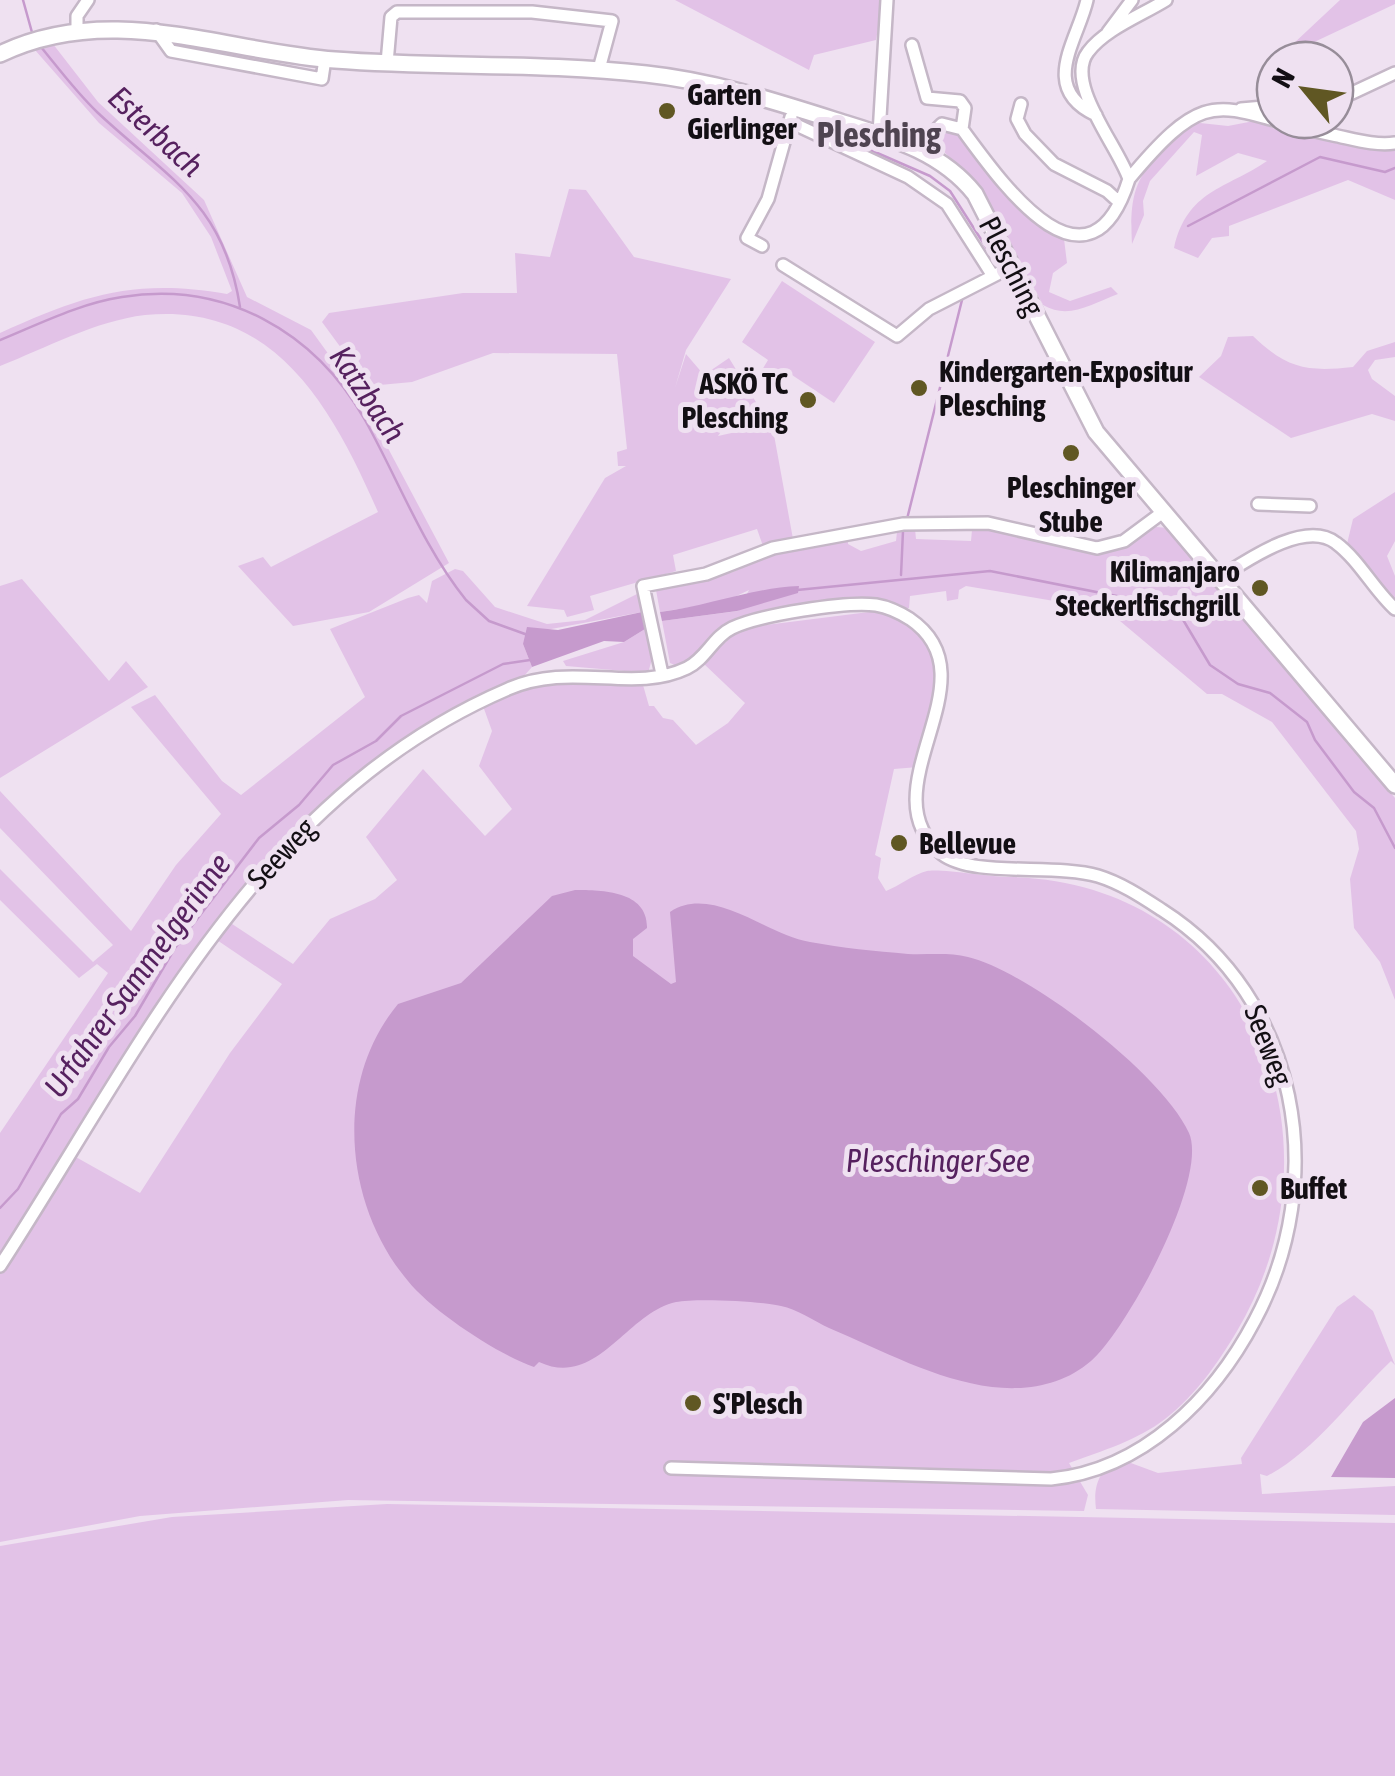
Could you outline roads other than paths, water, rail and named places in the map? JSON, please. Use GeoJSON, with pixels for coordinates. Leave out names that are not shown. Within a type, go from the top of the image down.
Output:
{"type":"FeatureCollection","features":[{"type":"Feature","properties":{"kind":"main road","name":"Plesching"},"geometry":{"type":"LineString","coordinates":[[0,54],[26,42],[77,30],[156,30],[325,59],[599,70],[690,80],[792,114],[878,134],[918,148],[949,167],[975,194],[1088,420],[1395,785]]}},
{"type":"Feature","properties":{"kind":"street"},"geometry":{"type":"LineString","coordinates":[[77,30],[77,16],[88,0]]}},
{"type":"Feature","properties":{"kind":"street"},"geometry":{"type":"LineString","coordinates":[[878,134],[887,0]]}},
{"type":"Feature","properties":{"kind":"street"},"geometry":{"type":"LineString","coordinates":[[1087,0],[1064,58],[1065,76],[1081,108],[1096,115]]}},
{"type":"Feature","properties":{"kind":"street"},"geometry":{"type":"LineString","coordinates":[[1103,39],[1132,0]]}},
{"type":"Feature","properties":{"kind":"street"},"geometry":{"type":"LineString","coordinates":[[1129,178],[1121,155],[1096,115],[1081,72],[1088,51],[1166,0]]}},
{"type":"Feature","properties":{"kind":"street"},"geometry":{"type":"LineString","coordinates":[[386,63],[391,17],[397,12],[532,12],[612,20],[599,70]]}},
{"type":"Feature","properties":{"kind":"street"},"geometry":{"type":"LineString","coordinates":[[912,45],[914,64],[927,98],[935,102],[960,100],[965,108],[962,129]]}},
{"type":"Feature","properties":{"kind":"street"},"geometry":{"type":"LineString","coordinates":[[1355,92],[1395,73]]}},
{"type":"Feature","properties":{"kind":"street"},"geometry":{"type":"LineString","coordinates":[[1020,104],[1017,119],[1041,153],[1118,202]]}},
{"type":"Feature","properties":{"kind":"street"},"geometry":{"type":"LineString","coordinates":[[918,148],[942,124],[962,129],[1007,190],[1050,228],[1072,234],[1094,228],[1118,202],[1129,178],[1186,118],[1200,111],[1255,108]]}},
{"type":"Feature","properties":{"kind":"street"},"geometry":{"type":"LineString","coordinates":[[1241,109],[1259,120],[1372,143],[1395,143]]}},
{"type":"Feature","properties":{"kind":"street"},"geometry":{"type":"LineString","coordinates":[[762,246],[747,238],[768,198],[792,114],[908,176],[938,197],[964,224],[993,276]]}},
{"type":"Feature","properties":{"kind":"street"},"geometry":{"type":"LineString","coordinates":[[783,265],[897,336],[929,309],[1013,266]]}},
{"type":"Feature","properties":{"kind":"street"},"geometry":{"type":"LineString","coordinates":[[1258,504],[1310,506]]}},
{"type":"Feature","properties":{"kind":"street"},"geometry":{"type":"LineString","coordinates":[[662,674],[643,586],[706,574],[773,548],[902,524],[988,523],[1098,548],[1124,541],[1163,512]]}},
{"type":"Feature","properties":{"kind":"street"},"geometry":{"type":"LineString","coordinates":[[1219,578],[1273,548],[1319,536],[1336,543],[1395,609]]}},
{"type":"Feature","properties":{"kind":"street","name":"Seeweg"},"geometry":{"type":"LineString","coordinates":[[0,1266],[206,943],[252,880],[324,807],[406,744],[507,689],[555,675],[647,679],[692,666],[720,634],[749,621],[862,604],[886,607],[908,618],[932,642],[941,670],[940,696],[916,789],[917,812],[930,839],[946,856],[966,864],[1048,867],[1098,876],[1148,901],[1205,940],[1243,984],[1268,1028],[1292,1106],[1297,1150],[1287,1240],[1258,1316],[1204,1396],[1176,1424],[1137,1448],[1070,1476],[1051,1479],[671,1468]]}},
{"type":"Feature","properties":{"kind":"water"},"geometry":{"type":"Polygon","coordinates":[[[799,586],[798,593],[737,611],[662,621],[660,612],[764,590],[799,586]]]}},
{"type":"Feature","properties":{"kind":"water"},"geometry":{"type":"Polygon","coordinates":[[[642,612],[645,629],[624,642],[604,641],[532,667],[523,644],[527,627],[558,630],[642,612]]]}},
{"type":"Feature","properties":{"kind":"water","name":"Pleschinger See"},"geometry":{"type":"Polygon","coordinates":[[[575,890],[622,895],[640,906],[647,928],[633,939],[633,956],[671,984],[676,982],[670,912],[686,905],[703,904],[721,907],[810,942],[883,952],[953,955],[994,966],[1058,1004],[1124,1056],[1175,1109],[1189,1133],[1192,1155],[1187,1184],[1161,1253],[1124,1319],[1091,1361],[1057,1381],[1032,1387],[992,1387],[950,1378],[909,1363],[787,1308],[744,1301],[698,1300],[658,1309],[595,1358],[578,1366],[559,1368],[539,1362],[534,1367],[484,1342],[419,1293],[387,1250],[370,1217],[360,1181],[356,1106],[363,1070],[377,1035],[398,1004],[461,983],[552,896],[575,890]]]}},
{"type":"Feature","properties":{"kind":"water"},"geometry":{"type":"Polygon","coordinates":[[[1395,1398],[1395,1478],[1331,1477],[1363,1422],[1395,1398]]]}},
{"type":"Feature","properties":{"kind":"waterway","name":"Esterbach"},"geometry":{"type":"LineString","coordinates":[[23,0],[33,36]]}},
{"type":"Feature","properties":{"kind":"waterway","name":"Esterbach"},"geometry":{"type":"LineString","coordinates":[[41,47],[89,104],[188,194],[206,216],[221,241],[240,307]]}},
{"type":"Feature","properties":{"kind":"waterway"},"geometry":{"type":"LineString","coordinates":[[836,135],[930,176],[950,191],[991,255]]}},
{"type":"Feature","properties":{"kind":"waterway"},"geometry":{"type":"LineString","coordinates":[[1188,226],[1320,157],[1385,172],[1395,168]]}},
{"type":"Feature","properties":{"kind":"waterway","name":"Katzbach"},"geometry":{"type":"LineString","coordinates":[[0,340],[91,304],[122,297],[196,297],[231,305],[263,319],[320,361],[344,389],[365,420],[437,558],[466,600],[489,621],[525,634]]}},
{"type":"Feature","properties":{"kind":"waterway"},"geometry":{"type":"LineString","coordinates":[[907,519],[962,300]]}},
{"type":"Feature","properties":{"kind":"waterway"},"geometry":{"type":"LineString","coordinates":[[901,575],[903,531]]}},
{"type":"Feature","properties":{"kind":"waterway","name":"Urfahrer Sammelgerinne"},"geometry":{"type":"LineString","coordinates":[[797,590],[990,571],[1162,605],[1179,613],[1210,665],[1238,684],[1270,693],[1307,722],[1315,740],[1354,792],[1374,808],[1395,848]]}},
{"type":"Feature","properties":{"kind":"waterway","name":"Urfahrer Sammelgerinne"},"geometry":{"type":"LineString","coordinates":[[0,1208],[18,1189],[61,1114],[78,1099],[109,1047],[135,1016],[175,948],[259,838],[299,805],[333,765],[376,741],[401,716],[503,664],[530,660]]}},
{"type":"Feature","properties":{"kind":"place","name":"Garten Gierlinger"},"geometry":{"type":"Point","coordinates":[667,111]}},
{"type":"Feature","properties":{"kind":"place","name":"Kindergarten-Expositur Plesching"},"geometry":{"type":"Point","coordinates":[919,388]}},
{"type":"Feature","properties":{"kind":"place","name":"ASKÖ TC Plesching"},"geometry":{"type":"Point","coordinates":[808,400]}},
{"type":"Feature","properties":{"kind":"place","name":"Pleschinger Stube"},"geometry":{"type":"Point","coordinates":[1071,453]}},
{"type":"Feature","properties":{"kind":"place","name":"Kilimanjaro Steckerlfischgrill"},"geometry":{"type":"Point","coordinates":[1260,588]}},
{"type":"Feature","properties":{"kind":"place","name":"Bellevue"},"geometry":{"type":"Point","coordinates":[899,843]}},
{"type":"Feature","properties":{"kind":"place","name":"Buffet"},"geometry":{"type":"Point","coordinates":[1260,1188]}},
{"type":"Feature","properties":{"kind":"place","name":"S'Plesch"},"geometry":{"type":"Point","coordinates":[693,1403]}},
{"type":"Feature","properties":{"kind":"district","name":"Plesching"},"geometry":{"type":"Point","coordinates":[879,134]}}]}
